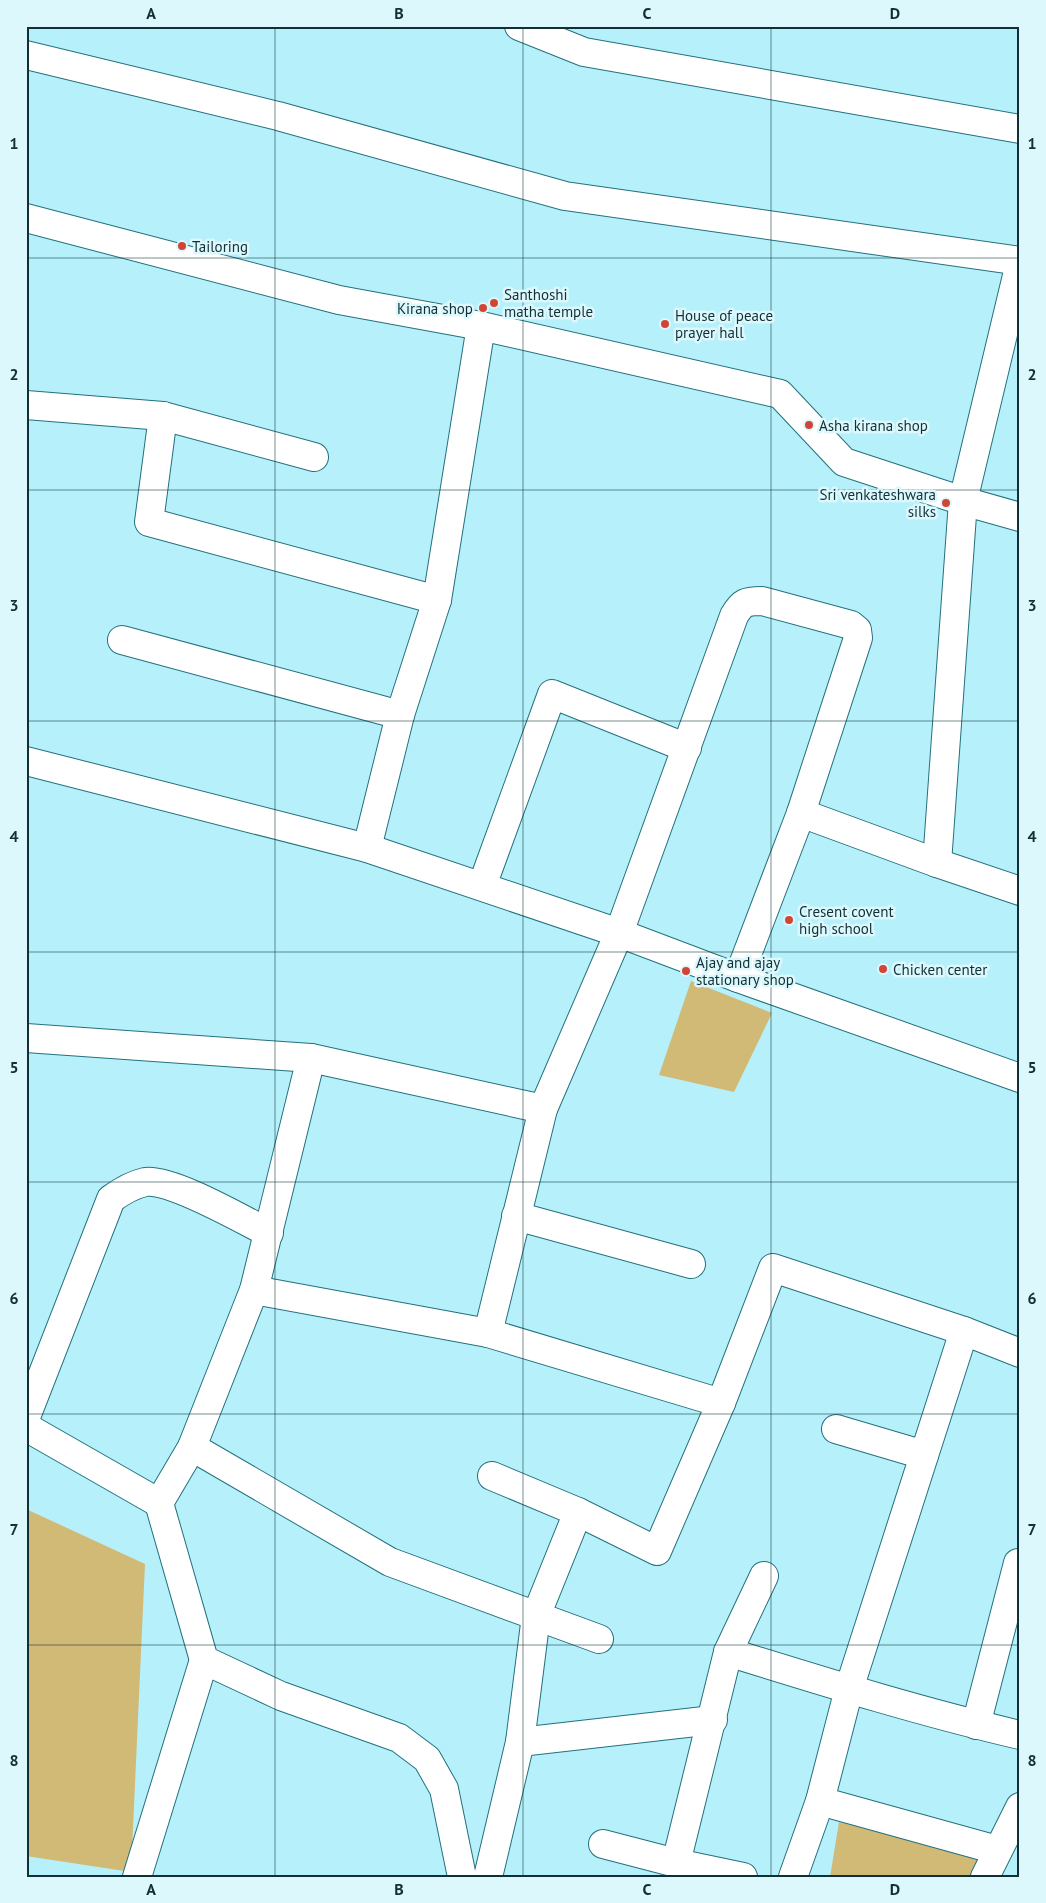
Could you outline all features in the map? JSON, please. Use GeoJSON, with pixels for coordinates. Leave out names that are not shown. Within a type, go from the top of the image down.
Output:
{"type":"FeatureCollection","features":[{"type":"Feature","properties":{"kind":"street"},"geometry":{"type":"LineString","coordinates":[[519,26],[584,52],[1020,129]]}},
{"type":"Feature","properties":{"kind":"street"},"geometry":{"type":"LineString","coordinates":[[26,55],[278,116],[565,196],[1020,262],[963,501],[937,863]]}},
{"type":"Feature","properties":{"kind":"street"},"geometry":{"type":"LineString","coordinates":[[26,218],[339,300],[481,326],[780,394],[844,462],[1020,518]]}},
{"type":"Feature","properties":{"kind":"street"},"geometry":{"type":"LineString","coordinates":[[367,848],[400,715],[436,600],[481,326]]}},
{"type":"Feature","properties":{"kind":"street"},"geometry":{"type":"LineString","coordinates":[[26,405],[163,416],[314,457]]}},
{"type":"Feature","properties":{"kind":"street"},"geometry":{"type":"LineString","coordinates":[[163,416],[149,522],[436,600]]}},
{"type":"Feature","properties":{"kind":"street"},"geometry":{"type":"LineString","coordinates":[[488,1333],[543,1110],[619,933],[734,616],[740,606],[748,600],[762,600],[850,624],[857,630],[858,638],[802,813],[738,978]]}},
{"type":"Feature","properties":{"kind":"street"},"geometry":{"type":"LineString","coordinates":[[122,640],[400,715]]}},
{"type":"Feature","properties":{"kind":"street"},"geometry":{"type":"LineString","coordinates":[[482,886],[552,694],[687,748]]}},
{"type":"Feature","properties":{"kind":"street"},"geometry":{"type":"LineString","coordinates":[[26,761],[367,848],[619,933],[738,978],[1020,1078]]}},
{"type":"Feature","properties":{"kind":"street"},"geometry":{"type":"LineString","coordinates":[[802,813],[937,863],[1020,891]]}},
{"type":"Feature","properties":{"kind":"street"},"geometry":{"type":"LineString","coordinates":[[26,1038],[311,1058],[543,1110]]}},
{"type":"Feature","properties":{"kind":"street"},"geometry":{"type":"LineString","coordinates":[[159,1503],[192,1447],[254,1290],[311,1058]]}},
{"type":"Feature","properties":{"kind":"street"},"geometry":{"type":"LineString","coordinates":[[26,1417],[111,1199],[126,1188],[147,1182],[174,1186],[269,1233]]}},
{"type":"Feature","properties":{"kind":"street"},"geometry":{"type":"LineString","coordinates":[[516,1216],[691,1264]]}},
{"type":"Feature","properties":{"kind":"street"},"geometry":{"type":"LineString","coordinates":[[492,1476],[578,1512],[657,1551],[720,1403],[773,1268],[964,1331],[1020,1353]]}},
{"type":"Feature","properties":{"kind":"street"},"geometry":{"type":"LineString","coordinates":[[254,1290],[488,1333],[720,1403]]}},
{"type":"Feature","properties":{"kind":"street"},"geometry":{"type":"LineString","coordinates":[[793,1877],[820,1801],[849,1689],[964,1331]]}},
{"type":"Feature","properties":{"kind":"street"},"geometry":{"type":"LineString","coordinates":[[26,1426],[159,1503],[204,1660],[137,1877]]}},
{"type":"Feature","properties":{"kind":"street"},"geometry":{"type":"LineString","coordinates":[[836,1429],[924,1455]]}},
{"type":"Feature","properties":{"kind":"street"},"geometry":{"type":"LineString","coordinates":[[192,1447],[390,1562],[599,1639]]}},
{"type":"Feature","properties":{"kind":"street"},"geometry":{"type":"LineString","coordinates":[[488,1877],[520,1742],[536,1616],[578,1512]]}},
{"type":"Feature","properties":{"kind":"street"},"geometry":{"type":"LineString","coordinates":[[976,1725],[1018,1563],[1020,1564]]}},
{"type":"Feature","properties":{"kind":"street"},"geometry":{"type":"LineString","coordinates":[[676,1863],[713,1720],[728,1652],[764,1576]]}},
{"type":"Feature","properties":{"kind":"street"},"geometry":{"type":"LineString","coordinates":[[728,1652],[849,1689],[976,1725],[1020,1735]]}},
{"type":"Feature","properties":{"kind":"street"},"geometry":{"type":"LineString","coordinates":[[204,1660],[281,1696],[399,1738],[427,1759],[444,1789],[462,1877]]}},
{"type":"Feature","properties":{"kind":"street"},"geometry":{"type":"LineString","coordinates":[[520,1742],[713,1720]]}},
{"type":"Feature","properties":{"kind":"street"},"geometry":{"type":"LineString","coordinates":[[820,1801],[997,1850]]}},
{"type":"Feature","properties":{"kind":"street"},"geometry":{"type":"LineString","coordinates":[[985,1877],[1020,1807]]}},
{"type":"Feature","properties":{"kind":"street"},"geometry":{"type":"LineString","coordinates":[[603,1844],[676,1863],[744,1877]]}},
{"type":"Feature","properties":{"kind":"shaded area"},"geometry":{"type":"Polygon","coordinates":[[[691,981],[772,1013],[734,1092],[659,1075],[691,981]]]}},
{"type":"Feature","properties":{"kind":"shaded area"},"geometry":{"type":"Polygon","coordinates":[[[26,1509],[145,1564],[131,1872],[26,1856],[26,1509]]]}},
{"type":"Feature","properties":{"kind":"shaded area"},"geometry":{"type":"Polygon","coordinates":[[[839,1822],[983,1854],[972,1877],[830,1877],[839,1822]]]}},
{"type":"Feature","properties":{"kind":"place","name":"Tailoring"},"geometry":{"type":"Point","coordinates":[182,246]}},
{"type":"Feature","properties":{"kind":"place","name":"Santhoshi matha temple"},"geometry":{"type":"Point","coordinates":[494,303]}},
{"type":"Feature","properties":{"kind":"place","name":"Kirana shop"},"geometry":{"type":"Point","coordinates":[483,308]}},
{"type":"Feature","properties":{"kind":"place","name":"House of peace prayer hall"},"geometry":{"type":"Point","coordinates":[665,324]}},
{"type":"Feature","properties":{"kind":"place","name":"Asha kirana shop"},"geometry":{"type":"Point","coordinates":[809,425]}},
{"type":"Feature","properties":{"kind":"place","name":"Sri venkateshwara silks"},"geometry":{"type":"Point","coordinates":[946,503]}},
{"type":"Feature","properties":{"kind":"place","name":"Cresent covent high school"},"geometry":{"type":"Point","coordinates":[789,920]}},
{"type":"Feature","properties":{"kind":"place","name":"Chicken center"},"geometry":{"type":"Point","coordinates":[883,969]}},
{"type":"Feature","properties":{"kind":"place","name":"Ajay and ajay stationary shop"},"geometry":{"type":"Point","coordinates":[686,971]}}]}
